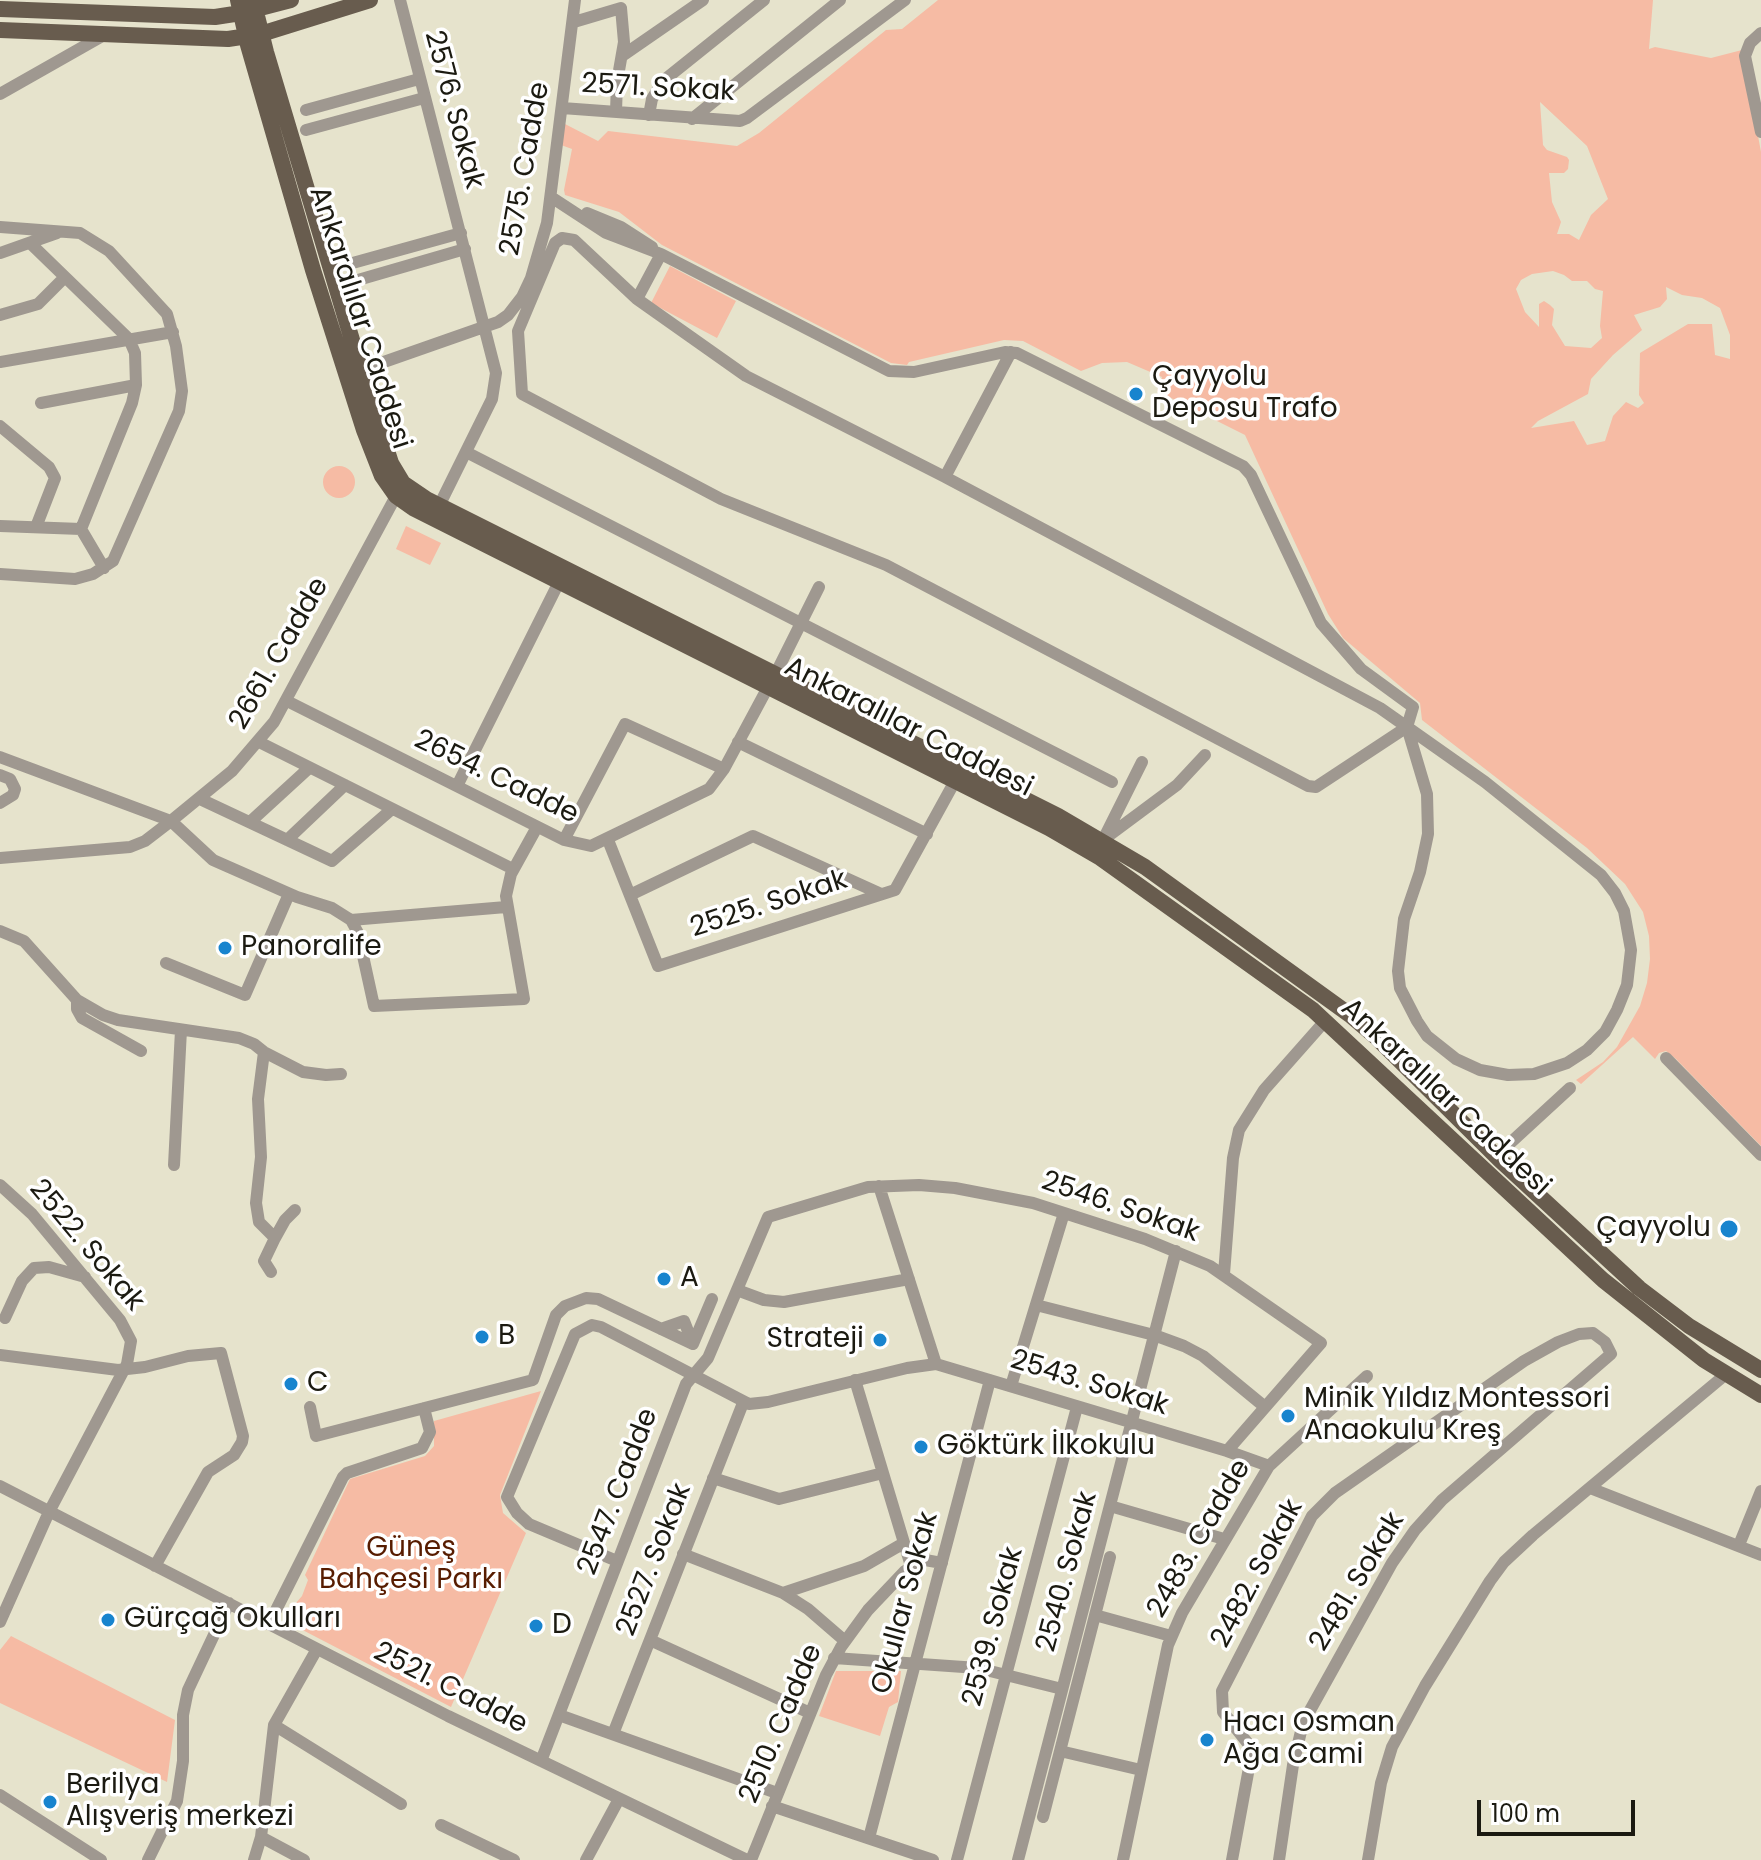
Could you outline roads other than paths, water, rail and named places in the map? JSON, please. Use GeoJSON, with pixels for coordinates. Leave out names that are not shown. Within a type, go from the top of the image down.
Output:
{"type":"FeatureCollection","features":[{"type":"Feature","properties":{"kind":"main road"},"geometry":{"type":"LineString","coordinates":[[0,9],[210,17],[247,6],[291,0]]}},
{"type":"Feature","properties":{"kind":"main road"},"geometry":{"type":"LineString","coordinates":[[0,30],[228,39],[254,36],[370,0]]}},
{"type":"Feature","properties":{"kind":"main road","name":"Ankaralılar Caddesi"},"geometry":{"type":"LineString","coordinates":[[247,6],[313,270],[364,430],[382,476],[400,490],[439,506],[1099,857],[1325,1021],[1589,1267],[1638,1309],[1725,1375],[1761,1395]]}},
{"type":"Feature","properties":{"kind":"main road","name":"Ankaralılar Caddesi"},"geometry":{"type":"LineString","coordinates":[[254,36],[400,490],[413,508],[559,582],[1103,840],[1340,1007],[1377,1038],[1600,1253],[1664,1307],[1761,1370]]}},
{"type":"Feature","properties":{"kind":"main road"},"geometry":{"type":"LineString","coordinates":[[1325,1021],[1340,1007]]}},
{"type":"Feature","properties":{"kind":"main road"},"geometry":{"type":"LineString","coordinates":[[1589,1267],[1600,1253]]}},
{"type":"Feature","properties":{"kind":"main road"},"geometry":{"type":"LineString","coordinates":[[1725,1375],[1741,1359]]}},
{"type":"Feature","properties":{"kind":"street","name":"2576. Sokak"},"geometry":{"type":"LineString","coordinates":[[400,0],[496,370],[496,384],[439,506]]}},
{"type":"Feature","properties":{"kind":"street","name":"2575. Cadde"},"geometry":{"type":"LineString","coordinates":[[361,370],[486,326],[508,315],[528,286],[545,234],[575,0]]}},
{"type":"Feature","properties":{"kind":"street"},"geometry":{"type":"LineString","coordinates":[[622,56],[703,0]]}},
{"type":"Feature","properties":{"kind":"street"},"geometry":{"type":"LineString","coordinates":[[649,115],[652,99],[663,81],[764,0]]}},
{"type":"Feature","properties":{"kind":"street"},"geometry":{"type":"LineString","coordinates":[[692,119],[840,0]]}},
{"type":"Feature","properties":{"kind":"street","name":"2571. Sokak"},"geometry":{"type":"LineString","coordinates":[[562,108],[732,122],[747,118],[905,0]]}},
{"type":"Feature","properties":{"kind":"street"},"geometry":{"type":"LineString","coordinates":[[574,22],[626,4],[616,112]]}},
{"type":"Feature","properties":{"kind":"street"},"geometry":{"type":"LineString","coordinates":[[1761,33],[1747,47],[1745,56],[1761,132]]}},
{"type":"Feature","properties":{"kind":"street"},"geometry":{"type":"LineString","coordinates":[[0,94],[104,35]]}},
{"type":"Feature","properties":{"kind":"street"},"geometry":{"type":"LineString","coordinates":[[306,110],[419,79]]}},
{"type":"Feature","properties":{"kind":"street"},"geometry":{"type":"LineString","coordinates":[[306,130],[424,98]]}},
{"type":"Feature","properties":{"kind":"street"},"geometry":{"type":"LineString","coordinates":[[551,197],[621,227],[661,254],[889,371],[914,372],[1011,352],[1023,355],[1243,466],[1251,475],[1321,623],[1361,669],[1413,707],[1407,727],[1423,775],[1428,810],[1427,843],[1399,945],[1400,988],[1408,1005],[1434,1042],[1456,1059],[1480,1070],[1521,1076],[1567,1063],[1587,1050],[1605,1032],[1627,985],[1630,941],[1620,902],[1601,875],[1485,782],[1407,727],[1380,708],[945,477],[746,376],[637,299],[574,240],[558,240],[518,331],[522,394],[721,499],[886,565],[1308,786],[1316,787],[1407,727]]}},
{"type":"Feature","properties":{"kind":"street"},"geometry":{"type":"LineString","coordinates":[[0,227],[87,235],[109,251],[164,310],[173,332],[182,383],[179,411],[113,561],[104,568],[75,579],[0,574]]}},
{"type":"Feature","properties":{"kind":"street"},"geometry":{"type":"LineString","coordinates":[[0,253],[63,231]]}},
{"type":"Feature","properties":{"kind":"street"},"geometry":{"type":"LineString","coordinates":[[349,264],[461,233]]}},
{"type":"Feature","properties":{"kind":"street"},"geometry":{"type":"LineString","coordinates":[[30,243],[129,339],[136,361],[136,385],[129,412],[81,529]]}},
{"type":"Feature","properties":{"kind":"street"},"geometry":{"type":"LineString","coordinates":[[351,282],[465,249]]}},
{"type":"Feature","properties":{"kind":"street"},"geometry":{"type":"LineString","coordinates":[[637,299],[661,254]]}},
{"type":"Feature","properties":{"kind":"street"},"geometry":{"type":"LineString","coordinates":[[0,315],[38,304],[65,277]]}},
{"type":"Feature","properties":{"kind":"street"},"geometry":{"type":"LineString","coordinates":[[0,362],[173,332]]}},
{"type":"Feature","properties":{"kind":"street"},"geometry":{"type":"LineString","coordinates":[[945,477],[1011,352]]}},
{"type":"Feature","properties":{"kind":"street"},"geometry":{"type":"LineString","coordinates":[[41,403],[136,385]]}},
{"type":"Feature","properties":{"kind":"street"},"geometry":{"type":"LineString","coordinates":[[0,426],[49,467],[55,478],[36,527]]}},
{"type":"Feature","properties":{"kind":"street"},"geometry":{"type":"LineString","coordinates":[[466,452],[1112,782]]}},
{"type":"Feature","properties":{"kind":"street","name":"2661. Cadde"},"geometry":{"type":"LineString","coordinates":[[0,858],[130,847],[145,841],[232,771],[259,742],[287,701],[400,490]]}},
{"type":"Feature","properties":{"kind":"street"},"geometry":{"type":"LineString","coordinates":[[0,526],[81,529]]}},
{"type":"Feature","properties":{"kind":"street"},"geometry":{"type":"LineString","coordinates":[[81,529],[104,568]]}},
{"type":"Feature","properties":{"kind":"street"},"geometry":{"type":"LineString","coordinates":[[457,786],[559,582]]}},
{"type":"Feature","properties":{"kind":"street","name":"2654. Cadde"},"geometry":{"type":"LineString","coordinates":[[287,701],[564,840],[591,846],[704,792],[714,784],[819,587]]}},
{"type":"Feature","properties":{"kind":"street"},"geometry":{"type":"LineString","coordinates":[[564,840],[625,724],[724,769]]}},
{"type":"Feature","properties":{"kind":"street"},"geometry":{"type":"LineString","coordinates":[[259,742],[513,869]]}},
{"type":"Feature","properties":{"kind":"street"},"geometry":{"type":"LineString","coordinates":[[738,742],[927,834],[955,781]]}},
{"type":"Feature","properties":{"kind":"street"},"geometry":{"type":"LineString","coordinates":[[1103,840],[1177,785],[1205,755]]}},
{"type":"Feature","properties":{"kind":"street"},"geometry":{"type":"LineString","coordinates":[[0,757],[171,821],[213,860],[289,894],[332,908],[351,920],[358,933],[374,1006],[524,999],[506,907],[507,890],[513,869],[537,827]]}},
{"type":"Feature","properties":{"kind":"street"},"geometry":{"type":"LineString","coordinates":[[1103,840],[1142,762]]}},
{"type":"Feature","properties":{"kind":"street"},"geometry":{"type":"LineString","coordinates":[[250,822],[309,768]]}},
{"type":"Feature","properties":{"kind":"street"},"geometry":{"type":"LineString","coordinates":[[0,775],[10,779],[15,789],[13,795],[0,803]]}},
{"type":"Feature","properties":{"kind":"street"},"geometry":{"type":"LineString","coordinates":[[287,840],[345,785]]}},
{"type":"Feature","properties":{"kind":"street"},"geometry":{"type":"LineString","coordinates":[[200,799],[332,861],[392,809]]}},
{"type":"Feature","properties":{"kind":"street","name":"2525. Sokak"},"geometry":{"type":"LineString","coordinates":[[630,895],[658,966],[895,890],[927,834]]}},
{"type":"Feature","properties":{"kind":"street"},"geometry":{"type":"LineString","coordinates":[[608,840],[630,895],[753,836],[881,894]]}},
{"type":"Feature","properties":{"kind":"street"},"geometry":{"type":"LineString","coordinates":[[166,963],[245,995],[289,894]]}},
{"type":"Feature","properties":{"kind":"street"},"geometry":{"type":"LineString","coordinates":[[351,920],[506,907]]}},
{"type":"Feature","properties":{"kind":"street"},"geometry":{"type":"LineString","coordinates":[[0,931],[30,946],[77,1000],[113,1018],[239,1038],[303,1072],[341,1074]]}},
{"type":"Feature","properties":{"kind":"street"},"geometry":{"type":"LineString","coordinates":[[77,1000],[78,1013],[82,1018],[141,1051]]}},
{"type":"Feature","properties":{"kind":"street"},"geometry":{"type":"LineString","coordinates":[[1224,1274],[1233,1158],[1239,1130],[1273,1077],[1325,1021]]}},
{"type":"Feature","properties":{"kind":"street"},"geometry":{"type":"LineString","coordinates":[[174,1165],[181,1030]]}},
{"type":"Feature","properties":{"kind":"street"},"geometry":{"type":"LineString","coordinates":[[264,1052],[258,1099],[261,1157],[257,1213],[262,1227],[275,1238]]}},
{"type":"Feature","properties":{"kind":"street"},"geometry":{"type":"LineString","coordinates":[[1666,1058],[1761,1155]]}},
{"type":"Feature","properties":{"kind":"street"},"geometry":{"type":"LineString","coordinates":[[1496,1156],[1570,1088]]}},
{"type":"Feature","properties":{"kind":"street","name":"2522. Sokak"},"geometry":{"type":"LineString","coordinates":[[0,1185],[32,1214],[85,1277],[129,1334],[131,1349],[124,1370],[49,1512],[0,1622]]}},
{"type":"Feature","properties":{"kind":"street","name":"2546. Sokak"},"geometry":{"type":"LineString","coordinates":[[737,1290],[768,1217],[855,1190],[879,1186],[919,1185],[976,1190],[1021,1199],[1176,1251],[1224,1274],[1321,1343],[1265,1407]]}},
{"type":"Feature","properties":{"kind":"street"},"geometry":{"type":"LineString","coordinates":[[617,1561],[529,1524],[507,1497],[575,1334],[587,1326],[601,1327],[743,1403],[760,1404],[907,1368],[936,1364],[879,1186]]}},
{"type":"Feature","properties":{"kind":"street"},"geometry":{"type":"LineString","coordinates":[[271,1272],[264,1261],[285,1220],[295,1210]]}},
{"type":"Feature","properties":{"kind":"street"},"geometry":{"type":"LineString","coordinates":[[1011,1386],[1064,1213]]}},
{"type":"Feature","properties":{"kind":"street","name":"2540. Sokak"},"geometry":{"type":"LineString","coordinates":[[1018,1860],[1062,1689],[1080,1648],[1110,1506],[1176,1251]]}},
{"type":"Feature","properties":{"kind":"street"},"geometry":{"type":"LineString","coordinates":[[5,1318],[22,1281],[34,1268],[49,1267],[85,1277]]}},
{"type":"Feature","properties":{"kind":"street"},"geometry":{"type":"LineString","coordinates":[[737,1290],[764,1300],[784,1302],[909,1279]]}},
{"type":"Feature","properties":{"kind":"street","name":"2547. Cadde"},"geometry":{"type":"LineString","coordinates":[[541,1761],[686,1384],[708,1358],[737,1290]]}},
{"type":"Feature","properties":{"kind":"street"},"geometry":{"type":"LineString","coordinates":[[310,1407],[316,1436],[533,1380],[556,1315],[579,1299],[598,1299],[693,1344],[712,1299]]}},
{"type":"Feature","properties":{"kind":"street"},"geometry":{"type":"LineString","coordinates":[[1036,1305],[1154,1335],[1203,1356],[1265,1407],[1227,1451]]}},
{"type":"Feature","properties":{"kind":"street","name":"2482. Sokak"},"geometry":{"type":"LineString","coordinates":[[1232,1860],[1251,1757],[1250,1746],[1223,1712],[1222,1691],[1312,1516],[1335,1493],[1547,1347],[1579,1334],[1593,1333],[1605,1342],[1611,1354]]}},
{"type":"Feature","properties":{"kind":"street"},"geometry":{"type":"LineString","coordinates":[[0,1355],[124,1370],[188,1356],[221,1353],[243,1436],[241,1446],[231,1457],[208,1472],[155,1566]]}},
{"type":"Feature","properties":{"kind":"street","name":"2481. Sokak"},"geometry":{"type":"LineString","coordinates":[[1279,1860],[1296,1749],[1303,1723],[1392,1563],[1415,1530],[1442,1500],[1611,1354]]}},
{"type":"Feature","properties":{"kind":"street","name":"2543. Sokak"},"geometry":{"type":"LineString","coordinates":[[936,1364],[1269,1466]]}},
{"type":"Feature","properties":{"kind":"street"},"geometry":{"type":"LineString","coordinates":[[1368,1860],[1385,1766],[1401,1728],[1476,1602],[1504,1562],[1725,1375]]}},
{"type":"Feature","properties":{"kind":"street","name":"2483. Cadde"},"geometry":{"type":"LineString","coordinates":[[1123,1860],[1171,1636],[1193,1591],[1269,1466],[1367,1376]]}},
{"type":"Feature","properties":{"kind":"street"},"geometry":{"type":"LineString","coordinates":[[855,1380],[911,1566],[925,1560],[942,1563]]}},
{"type":"Feature","properties":{"kind":"street","name":"Okullar Sokak"},"geometry":{"type":"LineString","coordinates":[[869,1838],[990,1380]]}},
{"type":"Feature","properties":{"kind":"street","name":"2527. Sokak"},"geometry":{"type":"LineString","coordinates":[[613,1734],[743,1403]]}},
{"type":"Feature","properties":{"kind":"street","name":"2539. Sokak"},"geometry":{"type":"LineString","coordinates":[[957,1860],[1077,1407]]}},
{"type":"Feature","properties":{"kind":"street"},"geometry":{"type":"LineString","coordinates":[[269,1624],[343,1477],[422,1448],[430,1432],[424,1408]]}},
{"type":"Feature","properties":{"kind":"street"},"geometry":{"type":"LineString","coordinates":[[713,1478],[779,1499],[883,1473]]}},
{"type":"Feature","properties":{"kind":"street","name":"2521. Cadde"},"geometry":{"type":"LineString","coordinates":[[0,1486],[541,1761],[749,1860]]}},
{"type":"Feature","properties":{"kind":"street"},"geometry":{"type":"LineString","coordinates":[[1590,1488],[1761,1555]]}},
{"type":"Feature","properties":{"kind":"street"},"geometry":{"type":"LineString","coordinates":[[1739,1545],[1761,1491]]}},
{"type":"Feature","properties":{"kind":"street"},"geometry":{"type":"LineString","coordinates":[[1110,1506],[1224,1539]]}},
{"type":"Feature","properties":{"kind":"street"},"geometry":{"type":"LineString","coordinates":[[783,1593],[864,1566],[904,1543]]}},
{"type":"Feature","properties":{"kind":"street"},"geometry":{"type":"LineString","coordinates":[[683,1554],[783,1593],[808,1609],[845,1641]]}},
{"type":"Feature","properties":{"kind":"street"},"geometry":{"type":"LineString","coordinates":[[1043,1817],[1060,1751],[1080,1648],[1095,1615],[1110,1557]]}},
{"type":"Feature","properties":{"kind":"street","name":"2510. Cadde"},"geometry":{"type":"LineString","coordinates":[[749,1860],[834,1658],[883,1593],[911,1566]]}},
{"type":"Feature","properties":{"kind":"street"},"geometry":{"type":"LineString","coordinates":[[148,1860],[177,1801],[182,1776],[183,1715],[188,1690],[229,1603]]}},
{"type":"Feature","properties":{"kind":"street"},"geometry":{"type":"LineString","coordinates":[[1095,1615],[1171,1636]]}},
{"type":"Feature","properties":{"kind":"street"},"geometry":{"type":"LineString","coordinates":[[650,1640],[810,1713]]}},
{"type":"Feature","properties":{"kind":"street"},"geometry":{"type":"LineString","coordinates":[[254,1860],[261,1837],[274,1725],[317,1649]]}},
{"type":"Feature","properties":{"kind":"street"},"geometry":{"type":"LineString","coordinates":[[834,1658],[965,1667],[1062,1689]]}},
{"type":"Feature","properties":{"kind":"street"},"geometry":{"type":"LineString","coordinates":[[559,1715],[869,1838],[933,1860]]}},
{"type":"Feature","properties":{"kind":"street"},"geometry":{"type":"LineString","coordinates":[[274,1725],[401,1804]]}},
{"type":"Feature","properties":{"kind":"street"},"geometry":{"type":"LineString","coordinates":[[1060,1751],[1141,1770]]}},
{"type":"Feature","properties":{"kind":"street"},"geometry":{"type":"LineString","coordinates":[[586,1860],[619,1799]]}},
{"type":"Feature","properties":{"kind":"street"},"geometry":{"type":"LineString","coordinates":[[2,1800],[101,1860]]}},
{"type":"Feature","properties":{"kind":"street"},"geometry":{"type":"LineString","coordinates":[[441,1825],[514,1860]]}},
{"type":"Feature","properties":{"kind":"street"},"geometry":{"type":"LineString","coordinates":[[261,1837],[304,1860]]}},
{"type":"Feature","properties":{"kind":"place","name":"Çayyolu Deposu Trafo"},"geometry":{"type":"Point","coordinates":[1136,394]}},
{"type":"Feature","properties":{"kind":"place","name":"Panoralife"},"geometry":{"type":"Point","coordinates":[225,948]}},
{"type":"Feature","properties":{"kind":"place","name":"Çayyolu"},"geometry":{"type":"Point","coordinates":[1729,1229]}},
{"type":"Feature","properties":{"kind":"place","name":"A"},"geometry":{"type":"Point","coordinates":[664,1279]}},
{"type":"Feature","properties":{"kind":"place","name":"B"},"geometry":{"type":"Point","coordinates":[482,1337]}},
{"type":"Feature","properties":{"kind":"place","name":"Strateji"},"geometry":{"type":"Point","coordinates":[880,1340]}},
{"type":"Feature","properties":{"kind":"place","name":"C"},"geometry":{"type":"Point","coordinates":[291,1384]}},
{"type":"Feature","properties":{"kind":"place","name":"Minik Yıldız Montessori Anaokulu Kreş"},"geometry":{"type":"Point","coordinates":[1288,1416]}},
{"type":"Feature","properties":{"kind":"place","name":"Göktürk İlkokulu"},"geometry":{"type":"Point","coordinates":[921,1447]}},
{"type":"Feature","properties":{"kind":"place","name":"Gürçağ Okulları"},"geometry":{"type":"Point","coordinates":[108,1620]}},
{"type":"Feature","properties":{"kind":"place","name":"D"},"geometry":{"type":"Point","coordinates":[536,1626]}},
{"type":"Feature","properties":{"kind":"place","name":"Hacı Osman Ağa Cami"},"geometry":{"type":"Point","coordinates":[1207,1740]}},
{"type":"Feature","properties":{"kind":"place","name":"Berilya Alışveriş merkezi"},"geometry":{"type":"Point","coordinates":[50,1802]}},
{"type":"Feature","properties":{"kind":"park label","name":"Güneş Bahçesi Parkı"},"geometry":{"type":"Point","coordinates":[411,1565]}}]}
